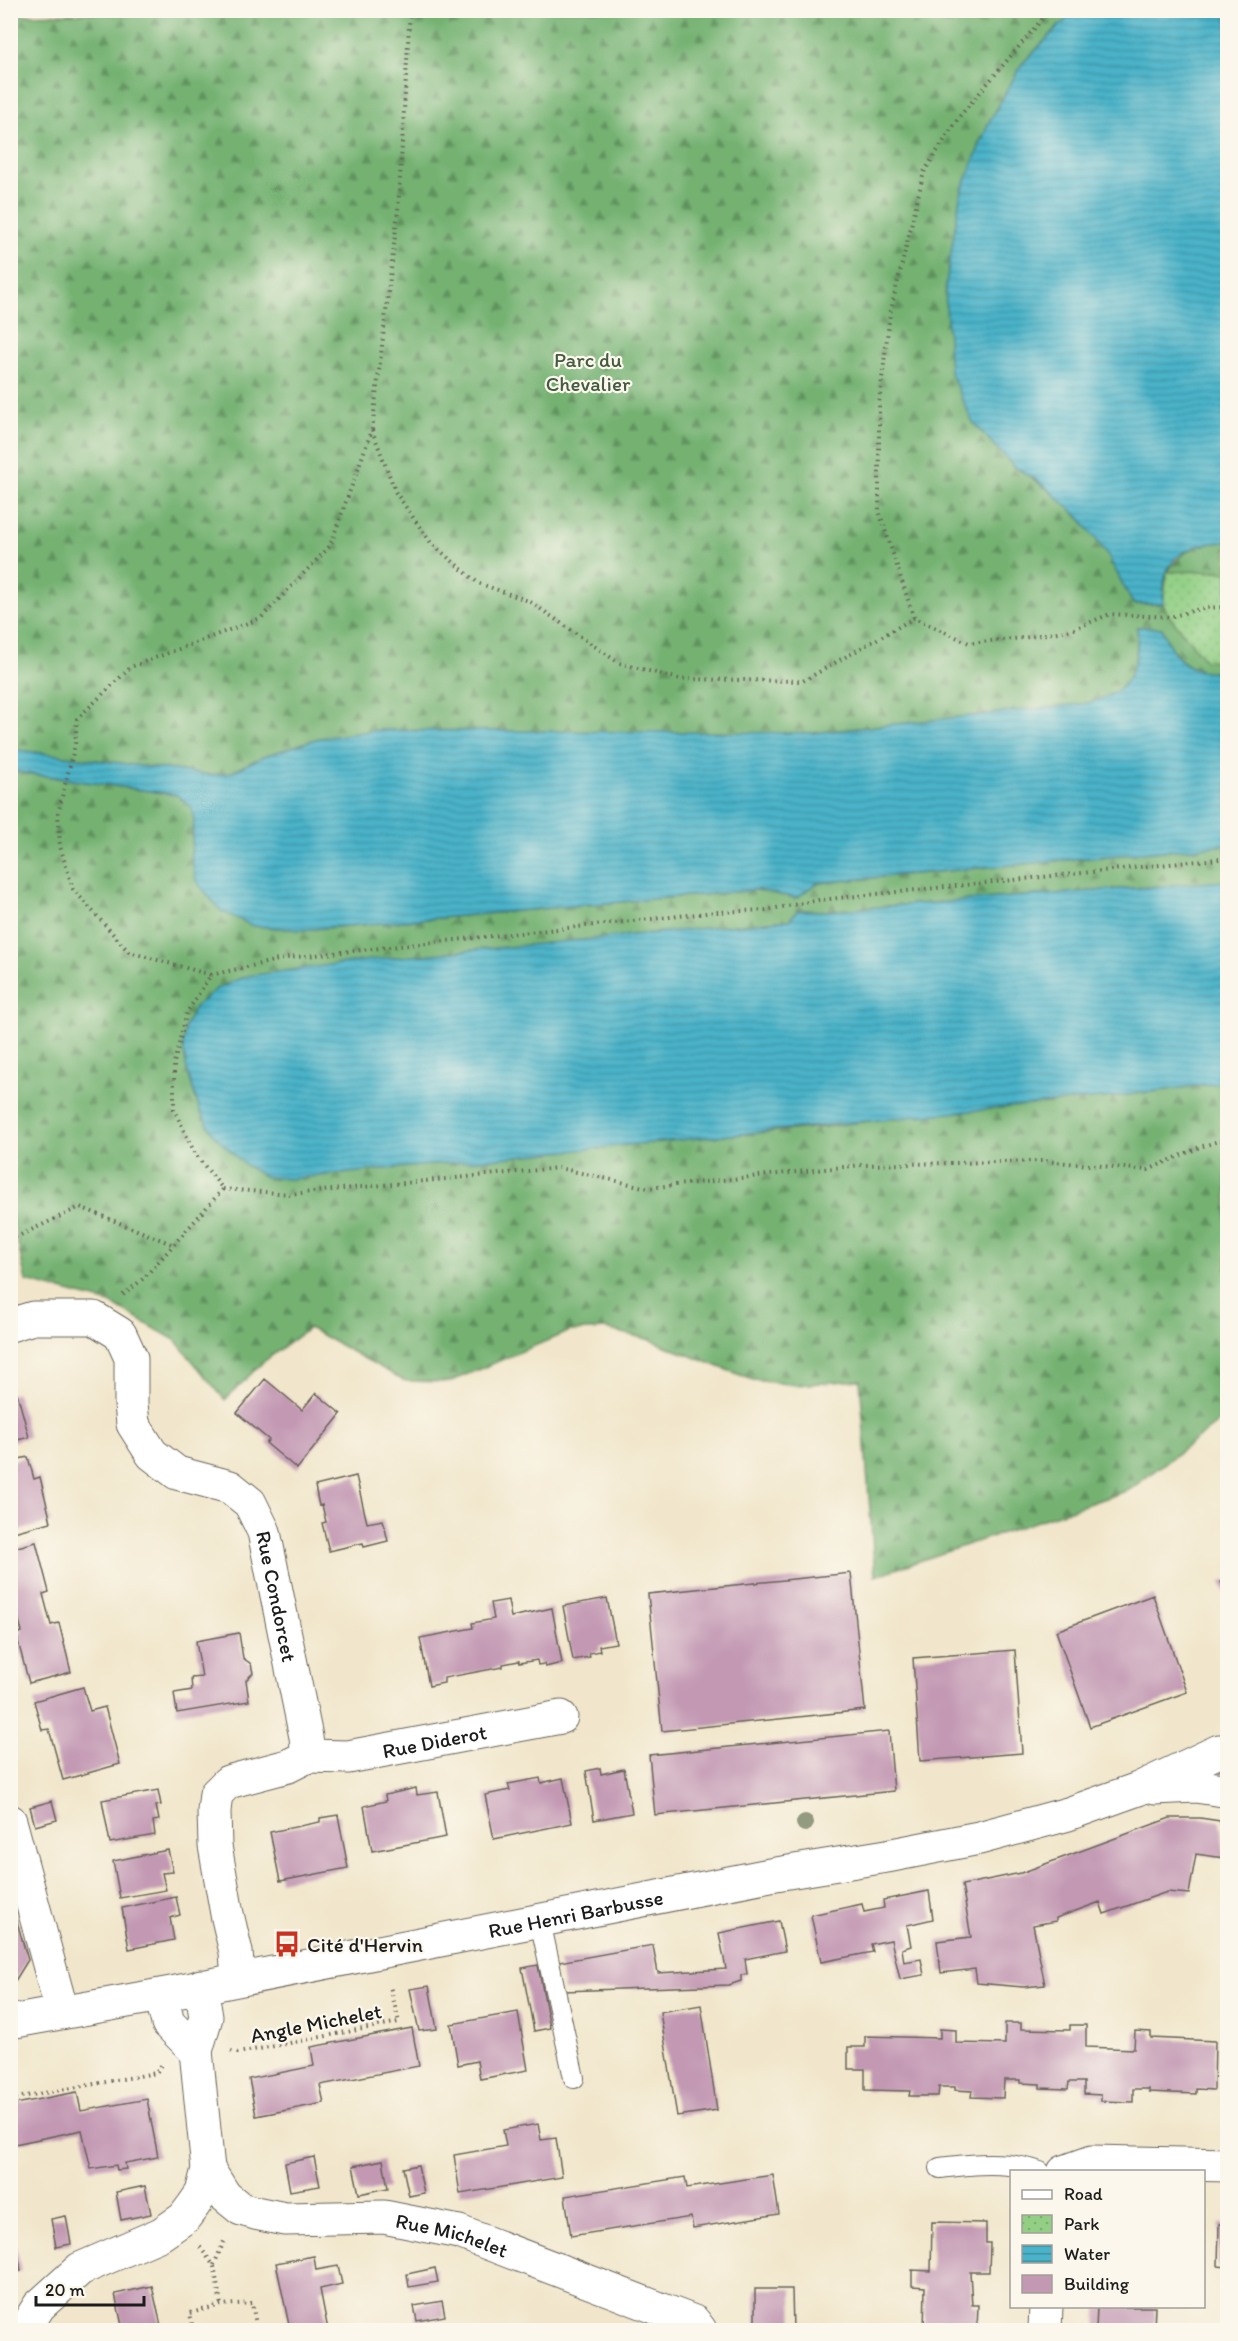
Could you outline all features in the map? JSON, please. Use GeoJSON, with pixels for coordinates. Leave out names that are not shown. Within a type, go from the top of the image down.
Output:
{"type":"FeatureCollection","features":[{"type":"Feature","properties":{"kind":"street"},"geometry":{"type":"LineString","coordinates":[[10,1325],[33,1318],[94,1318]]}},
{"type":"Feature","properties":{"kind":"street","name":"Rue Condorcet"},"geometry":{"type":"LineString","coordinates":[[94,1318],[120,1334],[131,1358],[133,1424],[152,1454],[177,1473],[230,1486],[250,1503],[264,1532],[308,1756]]}},
{"type":"Feature","properties":{"kind":"street","name":"Rue Diderot"},"geometry":{"type":"LineString","coordinates":[[308,1756],[348,1757],[561,1717]]}},
{"type":"Feature","properties":{"kind":"street"},"geometry":{"type":"LineString","coordinates":[[1223,1749],[1215,1759],[1214,1776],[1225,1791]]}},
{"type":"Feature","properties":{"kind":"street","name":"Rue Henri Barbusse"},"geometry":{"type":"LineString","coordinates":[[10,2022],[161,1995],[770,1875],[979,1838],[1068,1814],[1138,1789],[1223,1749]]}},
{"type":"Feature","properties":{"kind":"street"},"geometry":{"type":"LineString","coordinates":[[238,1979],[236,1952],[215,1846],[216,1794],[228,1782],[288,1766],[308,1756]]}},
{"type":"Feature","properties":{"kind":"street","name":"Rue Henri Barbusse"},"geometry":{"type":"LineString","coordinates":[[1138,1789],[1195,1786],[1225,1791]]}},
{"type":"Feature","properties":{"kind":"street"},"geometry":{"type":"LineString","coordinates":[[10,1821],[62,2012]]}},
{"type":"Feature","properties":{"kind":"street"},"geometry":{"type":"LineString","coordinates":[[24,2331],[39,2306],[81,2269],[161,2234],[184,2218],[202,2193],[208,2169],[196,2051],[206,2017],[201,1986]]}},
{"type":"Feature","properties":{"kind":"street"},"geometry":{"type":"LineString","coordinates":[[161,1995],[168,2023],[196,2051]]}},
{"type":"Feature","properties":{"kind":"street"},"geometry":{"type":"LineString","coordinates":[[1070,2170],[1092,2162],[1227,2165]]}},
{"type":"Feature","properties":{"kind":"street","name":"Rue Michelet"},"geometry":{"type":"LineString","coordinates":[[208,2169],[225,2196],[241,2209],[285,2219],[384,2217],[459,2232],[694,2322],[700,2331]]}},
{"type":"Feature","properties":{"kind":"street"},"geometry":{"type":"LineString","coordinates":[[1046,2308],[1046,2331]]}},
{"type":"Feature","properties":{"kind":"lane"},"geometry":{"type":"LineString","coordinates":[[540,1921],[574,2078]]}},
{"type":"Feature","properties":{"kind":"lane"},"geometry":{"type":"LineString","coordinates":[[940,2168],[982,2163],[1025,2166],[1035,2170]]}},
{"type":"Feature","properties":{"kind":"path"},"geometry":{"type":"LineString","coordinates":[[410,10],[398,211],[372,430],[330,546],[261,618],[131,667],[77,719],[75,745],[58,813],[60,846],[73,889],[129,952],[211,975],[287,958],[716,912],[766,910],[809,903],[1227,858]]}},
{"type":"Feature","properties":{"kind":"path"},"geometry":{"type":"LineString","coordinates":[[1050,10],[959,117],[924,172],[890,314],[879,403],[879,511],[914,618],[969,643],[1023,638],[1074,629],[1110,614],[1170,617],[1203,608],[1227,607]]}},
{"type":"Feature","properties":{"kind":"path"},"geometry":{"type":"LineString","coordinates":[[372,430],[396,493],[431,543],[478,583],[529,601],[619,663],[679,679],[803,681],[914,618]]}},
{"type":"Feature","properties":{"kind":"path"},"geometry":{"type":"LineString","coordinates":[[211,975],[187,1012],[174,1063],[174,1109],[195,1155],[223,1189],[291,1194],[559,1168],[648,1188],[862,1165],[1044,1161],[1148,1170],[1227,1138]]}},
{"type":"Feature","properties":{"kind":"path"},"geometry":{"type":"LineString","coordinates":[[94,1318],[144,1278],[223,1189]]}},
{"type":"Feature","properties":{"kind":"path"},"geometry":{"type":"LineString","coordinates":[[10,1240],[80,1207],[174,1245]]}},
{"type":"Feature","properties":{"kind":"path","name":"Angle Michelet"},"geometry":{"type":"LineString","coordinates":[[238,2053],[399,2022],[391,1990]]}},
{"type":"Feature","properties":{"kind":"path"},"geometry":{"type":"LineString","coordinates":[[10,2099],[156,2073]]}},
{"type":"Feature","properties":{"kind":"path"},"geometry":{"type":"LineString","coordinates":[[214,2266],[221,2305]]}},
{"type":"Feature","properties":{"kind":"path"},"geometry":{"type":"LineString","coordinates":[[193,2331],[190,2313],[221,2305],[252,2303],[257,2331]]}},
{"type":"Feature","properties":{"kind":"green space","name":"Parc du Chevalier"},"geometry":{"type":"Polygon","coordinates":[[[269,10],[1078,11],[1061,24],[1022,64],[988,124],[1013,466],[1053,494],[1088,528],[1111,560],[1133,604],[1163,604],[1170,617],[1205,660],[1227,661],[1227,673],[1203,671],[1186,664],[1173,650],[1162,628],[1138,627],[1134,665],[1126,682],[1112,694],[1090,703],[813,733],[319,738],[262,757],[230,773],[211,775],[11,749],[11,15],[269,10]]]}},
{"type":"Feature","properties":{"kind":"green space"},"geometry":{"type":"Polygon","coordinates":[[[1227,542],[1227,573],[1218,571],[1167,572],[1180,557],[1192,548],[1227,542]]]}},
{"type":"Feature","properties":{"kind":"green space"},"geometry":{"type":"Polygon","coordinates":[[[1219,571],[1227,573],[1227,661],[1205,660],[1170,617],[1163,604],[1167,572],[1219,571]]]}},
{"type":"Feature","properties":{"kind":"green space"},"geometry":{"type":"Polygon","coordinates":[[[10,771],[177,795],[191,807],[194,819],[191,856],[253,925],[301,930],[757,890],[796,898],[817,883],[1227,845],[1227,881],[824,911],[798,910],[789,920],[671,932],[214,1135],[245,1165],[266,1177],[824,1127],[921,1114],[1111,1097],[1227,1082],[1227,1416],[1129,1490],[875,1576],[860,1380],[796,1385],[753,1380],[647,1339],[606,1329],[570,1331],[449,1382],[405,1381],[309,1328],[262,1363],[225,1400],[175,1340],[110,1303],[26,1281],[10,1208],[10,771]]]}},
{"type":"Feature","properties":{"kind":"water"},"geometry":{"type":"Polygon","coordinates":[[[1078,11],[1227,11],[1227,542],[1201,545],[1178,556],[1167,571],[1163,604],[1133,604],[1107,554],[1079,517],[1040,482],[1013,466],[972,421],[950,372],[945,289],[960,196],[988,124],[1022,64],[1061,24],[1078,11]]]}},
{"type":"Feature","properties":{"kind":"water"},"geometry":{"type":"Polygon","coordinates":[[[1137,627],[1162,628],[1172,650],[1186,664],[1203,671],[1227,673],[1227,845],[817,883],[796,898],[757,890],[301,930],[253,926],[221,911],[196,881],[191,856],[194,819],[191,807],[177,795],[11,771],[11,749],[211,775],[230,773],[262,757],[319,738],[380,730],[813,733],[1090,703],[1120,689],[1131,674],[1136,655],[1137,627]]]}},
{"type":"Feature","properties":{"kind":"water"},"geometry":{"type":"Polygon","coordinates":[[[1227,881],[1227,1082],[1111,1097],[289,1179],[266,1177],[245,1165],[214,1135],[200,1111],[187,1070],[183,1046],[185,1027],[195,1007],[216,989],[246,976],[369,960],[789,920],[798,910],[824,911],[1227,881]]]}},
{"type":"Feature","properties":{"kind":"building"},"geometry":{"type":"Polygon","coordinates":[[[265,1379],[302,1410],[316,1393],[341,1414],[297,1469],[266,1443],[269,1440],[237,1413],[265,1379]]]}},
{"type":"Feature","properties":{"kind":"building"},"geometry":{"type":"Polygon","coordinates":[[[17,1393],[29,1437],[10,1442],[10,1395],[17,1393]]]}},
{"type":"Feature","properties":{"kind":"building"},"geometry":{"type":"Polygon","coordinates":[[[28,1457],[34,1479],[40,1477],[51,1522],[10,1533],[10,1461],[28,1457]]]}},
{"type":"Feature","properties":{"kind":"building"},"geometry":{"type":"Polygon","coordinates":[[[356,1476],[367,1523],[383,1520],[388,1541],[364,1547],[363,1543],[329,1551],[322,1523],[326,1522],[322,1505],[319,1506],[315,1486],[356,1476]]]}},
{"type":"Feature","properties":{"kind":"building"},"geometry":{"type":"Polygon","coordinates":[[[36,1542],[49,1592],[43,1594],[51,1625],[59,1623],[71,1672],[29,1683],[16,1634],[22,1632],[14,1601],[10,1602],[10,1549],[36,1542]]]}},
{"type":"Feature","properties":{"kind":"building"},"geometry":{"type":"Polygon","coordinates":[[[851,1573],[865,1710],[662,1731],[648,1594],[851,1573]]]}},
{"type":"Feature","properties":{"kind":"building"},"geometry":{"type":"Polygon","coordinates":[[[1227,1580],[1227,1598],[1221,1582],[1227,1580]]]}},
{"type":"Feature","properties":{"kind":"building"},"geometry":{"type":"Polygon","coordinates":[[[1153,1595],[1187,1692],[1090,1727],[1056,1631],[1153,1595]]]}},
{"type":"Feature","properties":{"kind":"building"},"geometry":{"type":"Polygon","coordinates":[[[607,1598],[616,1643],[599,1646],[600,1651],[589,1653],[590,1657],[573,1660],[563,1606],[607,1598]]]}},
{"type":"Feature","properties":{"kind":"building"},"geometry":{"type":"Polygon","coordinates":[[[508,1600],[511,1617],[552,1608],[562,1663],[545,1667],[544,1664],[538,1665],[537,1660],[519,1663],[519,1661],[503,1664],[503,1667],[444,1678],[444,1683],[429,1686],[420,1638],[473,1628],[472,1623],[494,1619],[491,1603],[508,1600]]]}},
{"type":"Feature","properties":{"kind":"building"},"geometry":{"type":"Polygon","coordinates":[[[239,1633],[243,1658],[251,1664],[253,1673],[246,1680],[249,1701],[177,1713],[174,1693],[192,1690],[191,1678],[202,1677],[196,1641],[239,1633]]]}},
{"type":"Feature","properties":{"kind":"building"},"geometry":{"type":"Polygon","coordinates":[[[1015,1650],[1022,1753],[920,1761],[913,1658],[1015,1650]]]}},
{"type":"Feature","properties":{"kind":"building"},"geometry":{"type":"Polygon","coordinates":[[[83,1687],[90,1711],[105,1707],[120,1764],[63,1780],[49,1729],[42,1730],[34,1701],[83,1687]]]}},
{"type":"Feature","properties":{"kind":"building"},"geometry":{"type":"Polygon","coordinates":[[[889,1731],[894,1791],[655,1815],[649,1755],[889,1731]]]}},
{"type":"Feature","properties":{"kind":"building"},"geometry":{"type":"Polygon","coordinates":[[[600,1768],[601,1774],[624,1769],[632,1813],[594,1820],[586,1771],[600,1768]]]}},
{"type":"Feature","properties":{"kind":"building"},"geometry":{"type":"Polygon","coordinates":[[[540,1778],[541,1783],[563,1778],[572,1823],[494,1839],[485,1795],[510,1790],[508,1784],[540,1778]]]}},
{"type":"Feature","properties":{"kind":"building"},"geometry":{"type":"Polygon","coordinates":[[[416,1788],[417,1795],[438,1792],[446,1837],[372,1851],[364,1806],[386,1801],[385,1795],[416,1788]]]}},
{"type":"Feature","properties":{"kind":"building"},"geometry":{"type":"Polygon","coordinates":[[[158,1790],[161,1805],[156,1806],[159,1820],[153,1821],[155,1835],[110,1843],[102,1800],[158,1790]]]}},
{"type":"Feature","properties":{"kind":"building"},"geometry":{"type":"Polygon","coordinates":[[[52,1801],[57,1820],[35,1826],[30,1807],[52,1801]]]}},
{"type":"Feature","properties":{"kind":"building"},"geometry":{"type":"Polygon","coordinates":[[[338,1815],[348,1868],[280,1881],[270,1832],[320,1822],[320,1818],[338,1815]]]}},
{"type":"Feature","properties":{"kind":"building"},"geometry":{"type":"Polygon","coordinates":[[[1170,1818],[1220,1821],[1225,1858],[1196,1854],[1189,1894],[1167,1892],[1104,1914],[1100,1902],[1056,1918],[1056,1921],[1033,1925],[1045,1985],[1023,1987],[977,1983],[975,1969],[941,1973],[937,1941],[971,1937],[962,1885],[1021,1873],[1170,1818]]]}},
{"type":"Feature","properties":{"kind":"building"},"geometry":{"type":"Polygon","coordinates":[[[168,1850],[173,1872],[162,1873],[166,1890],[120,1898],[113,1861],[168,1850]]]}},
{"type":"Feature","properties":{"kind":"building"},"geometry":{"type":"Polygon","coordinates":[[[929,1891],[933,1919],[907,1925],[911,1946],[902,1949],[904,1962],[921,1959],[924,1975],[900,1979],[891,1940],[871,1944],[873,1952],[821,1962],[811,1915],[862,1904],[864,1912],[884,1908],[883,1900],[929,1891]]]}},
{"type":"Feature","properties":{"kind":"building"},"geometry":{"type":"Polygon","coordinates":[[[176,1897],[180,1915],[170,1918],[174,1940],[129,1949],[122,1908],[176,1897]]]}},
{"type":"Feature","properties":{"kind":"building"},"geometry":{"type":"Polygon","coordinates":[[[10,1898],[28,1960],[10,1989],[10,1898]]]}},
{"type":"Feature","properties":{"kind":"building"},"geometry":{"type":"Polygon","coordinates":[[[779,1921],[785,1951],[745,1959],[747,1974],[741,1975],[741,1981],[729,1985],[564,1991],[559,1962],[653,1945],[658,1973],[726,1969],[719,1933],[779,1921]]]}},
{"type":"Feature","properties":{"kind":"building"},"geometry":{"type":"Polygon","coordinates":[[[538,1965],[550,2028],[534,2031],[522,1968],[538,1965]]]}},
{"type":"Feature","properties":{"kind":"building"},"geometry":{"type":"Polygon","coordinates":[[[429,1986],[437,2029],[419,2031],[410,1989],[429,1986]]]}},
{"type":"Feature","properties":{"kind":"building"},"geometry":{"type":"Polygon","coordinates":[[[701,2005],[717,2110],[677,2116],[660,2012],[701,2005]]]}},
{"type":"Feature","properties":{"kind":"building"},"geometry":{"type":"Polygon","coordinates":[[[518,2012],[528,2070],[480,2079],[477,2061],[458,2065],[451,2024],[518,2012]]]}},
{"type":"Feature","properties":{"kind":"building"},"geometry":{"type":"Polygon","coordinates":[[[1005,2023],[1021,2023],[1021,2029],[1070,2030],[1070,2025],[1086,2025],[1086,2047],[1134,2049],[1135,2031],[1151,2032],[1151,2038],[1215,2041],[1214,2090],[1196,2089],[1196,2094],[1133,2089],[1133,2102],[1101,2101],[1101,2095],[1084,2094],[1084,2082],[1069,2082],[1068,2089],[1040,2088],[1040,2084],[1004,2080],[1003,2098],[971,2097],[972,2091],[955,2090],[955,2087],[939,2087],[938,2096],[909,2096],[910,2091],[865,2090],[865,2069],[848,2069],[848,2047],[865,2047],[865,2036],[940,2038],[940,2029],[956,2030],[956,2043],[1005,2044],[1005,2023]]]}},
{"type":"Feature","properties":{"kind":"building"},"geometry":{"type":"Polygon","coordinates":[[[412,2028],[419,2066],[320,2085],[324,2103],[256,2116],[249,2079],[314,2066],[311,2047],[412,2028]]]}},
{"type":"Feature","properties":{"kind":"building"},"geometry":{"type":"Polygon","coordinates":[[[77,2092],[81,2111],[147,2099],[158,2157],[125,2163],[126,2169],[117,2170],[116,2165],[91,2169],[82,2130],[10,2145],[10,2105],[77,2092]]]}},
{"type":"Feature","properties":{"kind":"building"},"geometry":{"type":"Polygon","coordinates":[[[538,2124],[541,2140],[556,2138],[562,2177],[460,2194],[454,2155],[506,2146],[503,2130],[538,2124]]]}},
{"type":"Feature","properties":{"kind":"building"},"geometry":{"type":"Polygon","coordinates":[[[314,2157],[320,2186],[290,2191],[285,2163],[314,2157]]]}},
{"type":"Feature","properties":{"kind":"building"},"geometry":{"type":"Polygon","coordinates":[[[383,2160],[388,2188],[359,2194],[353,2166],[383,2160]]]}},
{"type":"Feature","properties":{"kind":"building"},"geometry":{"type":"Polygon","coordinates":[[[418,2165],[424,2193],[409,2196],[403,2168],[418,2165]]]}},
{"type":"Feature","properties":{"kind":"building"},"geometry":{"type":"Polygon","coordinates":[[[773,2175],[779,2214],[693,2228],[691,2217],[571,2236],[565,2196],[685,2177],[687,2188],[773,2175]]]}},
{"type":"Feature","properties":{"kind":"building"},"geometry":{"type":"Polygon","coordinates":[[[145,2186],[151,2214],[121,2220],[116,2192],[145,2186]]]}},
{"type":"Feature","properties":{"kind":"building"},"geometry":{"type":"Polygon","coordinates":[[[66,2216],[71,2244],[56,2247],[51,2219],[66,2216]]]}},
{"type":"Feature","properties":{"kind":"building"},"geometry":{"type":"Polygon","coordinates":[[[932,2222],[986,2223],[986,2243],[990,2243],[989,2272],[970,2272],[972,2305],[978,2305],[977,2330],[924,2330],[925,2287],[912,2286],[912,2270],[931,2271],[932,2222]]]}},
{"type":"Feature","properties":{"kind":"building"},"geometry":{"type":"Polygon","coordinates":[[[1219,2224],[1227,2224],[1227,2267],[1218,2266],[1219,2224]]]}},
{"type":"Feature","properties":{"kind":"building"},"geometry":{"type":"Polygon","coordinates":[[[16,2243],[21,2271],[10,2274],[10,2244],[16,2243]]]}},
{"type":"Feature","properties":{"kind":"building"},"geometry":{"type":"Polygon","coordinates":[[[314,2256],[316,2270],[338,2266],[342,2284],[320,2289],[328,2330],[290,2330],[276,2263],[314,2256]]]}},
{"type":"Feature","properties":{"kind":"building"},"geometry":{"type":"Polygon","coordinates":[[[435,2268],[438,2282],[409,2287],[407,2274],[435,2268]]]}},
{"type":"Feature","properties":{"kind":"building"},"geometry":{"type":"Polygon","coordinates":[[[152,2286],[162,2330],[123,2330],[115,2294],[152,2286]]]}},
{"type":"Feature","properties":{"kind":"building"},"geometry":{"type":"Polygon","coordinates":[[[755,2289],[792,2289],[793,2330],[755,2330],[755,2289]]]}},
{"type":"Feature","properties":{"kind":"building"},"geometry":{"type":"Polygon","coordinates":[[[442,2301],[445,2316],[417,2321],[414,2306],[442,2301]]]}},
{"type":"Feature","properties":{"kind":"building"},"geometry":{"type":"Polygon","coordinates":[[[1097,2308],[1155,2308],[1154,2330],[1096,2330],[1097,2308]]]}},
{"type":"Feature","properties":{"kind":"place","name":"Cité d'Hervin"},"geometry":{"type":"Point","coordinates":[287,1944]}}]}
